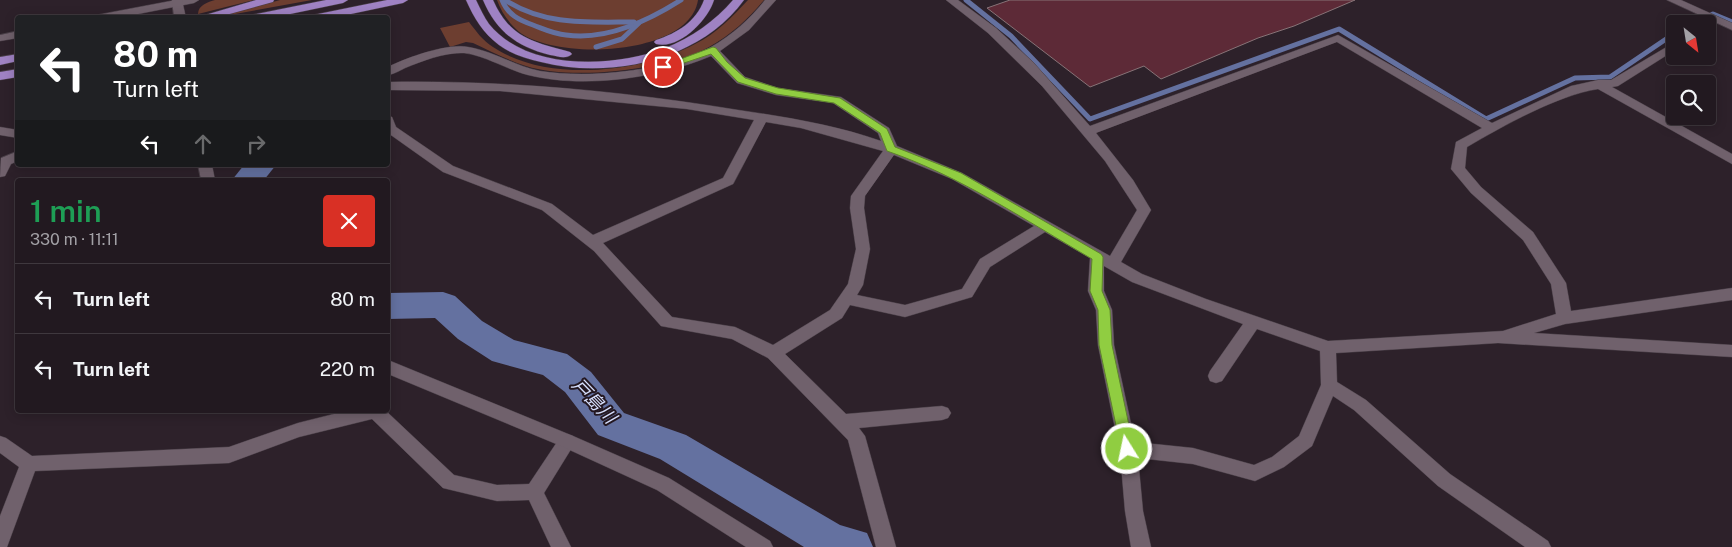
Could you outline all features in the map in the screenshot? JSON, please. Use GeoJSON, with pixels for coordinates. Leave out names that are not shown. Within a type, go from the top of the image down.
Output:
{"type":"FeatureCollection","features":[{"type":"Feature","properties":{"kind":"highway"},"geometry":{"type":"LineString","coordinates":[[212,15],[269,0]]}},
{"type":"Feature","properties":{"kind":"highway"},"geometry":{"type":"LineString","coordinates":[[266,15],[343,0]]}},
{"type":"Feature","properties":{"kind":"highway"},"geometry":{"type":"LineString","coordinates":[[319,15],[392,0]]}},
{"type":"Feature","properties":{"kind":"highway"},"geometry":{"type":"LineString","coordinates":[[328,15],[403,0]]}},
{"type":"Feature","properties":{"kind":"highway"},"geometry":{"type":"LineString","coordinates":[[471,0],[476,15],[487,31],[515,52],[543,60],[595,64],[631,61],[658,54],[682,44],[719,21],[739,0]]}},
{"type":"Feature","properties":{"kind":"highway"},"geometry":{"type":"LineString","coordinates":[[488,0],[500,24],[526,44],[550,51],[596,55],[631,51],[676,36],[697,22],[707,7],[708,0]]}},
{"type":"Feature","properties":{"kind":"highway"},"geometry":{"type":"LineString","coordinates":[[0,61],[15,58]]}},
{"type":"Feature","properties":{"kind":"highway"},"geometry":{"type":"LineString","coordinates":[[0,64],[15,62]]}},
{"type":"Feature","properties":{"kind":"highway"},"geometry":{"type":"LineString","coordinates":[[0,76],[15,74]]}},
{"type":"Feature","properties":{"kind":"street"},"geometry":{"type":"LineString","coordinates":[[112,15],[194,0]]}},
{"type":"Feature","properties":{"kind":"street"},"geometry":{"type":"LineString","coordinates":[[390,71],[407,62],[466,50],[541,75],[587,77],[646,71],[680,62],[713,50],[748,27],[771,0]]}},
{"type":"Feature","properties":{"kind":"street"},"geometry":{"type":"LineString","coordinates":[[951,0],[998,34],[1088,131],[1133,188],[1144,210],[1128,241],[1105,261],[1096,291],[1104,310],[1106,345],[1127,449],[1141,547]]}},
{"type":"Feature","properties":{"kind":"street"},"geometry":{"type":"LineString","coordinates":[[1672,0],[1698,15]]}},
{"type":"Feature","properties":{"kind":"street"},"geometry":{"type":"LineString","coordinates":[[178,2],[180,15]]}},
{"type":"Feature","properties":{"kind":"street"},"geometry":{"type":"LineString","coordinates":[[1716,24],[1732,28]]}},
{"type":"Feature","properties":{"kind":"street"},"geometry":{"type":"LineString","coordinates":[[0,38],[15,35]]}},
{"type":"Feature","properties":{"kind":"street"},"geometry":{"type":"LineString","coordinates":[[1088,131],[1338,38],[1492,128]]}},
{"type":"Feature","properties":{"kind":"street"},"geometry":{"type":"LineString","coordinates":[[713,50],[724,64],[741,80],[776,91],[837,100],[884,131],[891,149]]}},
{"type":"Feature","properties":{"kind":"street"},"geometry":{"type":"LineString","coordinates":[[1565,318],[1558,283],[1528,236],[1476,190],[1458,169],[1461,145],[1492,128],[1575,89],[1614,83],[1666,51]]}},
{"type":"Feature","properties":{"kind":"street"},"geometry":{"type":"LineString","coordinates":[[1598,84],[1732,160]]}},
{"type":"Feature","properties":{"kind":"street"},"geometry":{"type":"LineString","coordinates":[[390,86],[500,87],[687,105],[800,124],[891,149],[957,176],[1137,278],[1178,295],[1328,347],[1498,337],[1732,351]]}},
{"type":"Feature","properties":{"kind":"street"},"geometry":{"type":"LineString","coordinates":[[591,242],[728,181],[762,118]]}},
{"type":"Feature","properties":{"kind":"street"},"geometry":{"type":"LineString","coordinates":[[390,129],[448,169],[547,207],[599,247],[667,322],[735,333],[774,353],[856,436],[885,542]]}},
{"type":"Feature","properties":{"kind":"street"},"geometry":{"type":"LineString","coordinates":[[0,131],[15,134]]}},
{"type":"Feature","properties":{"kind":"street"},"geometry":{"type":"LineString","coordinates":[[774,353],[836,314],[855,285],[863,249],[858,196],[891,149]]}},
{"type":"Feature","properties":{"kind":"street"},"geometry":{"type":"LineString","coordinates":[[0,172],[6,161],[15,156]]}},
{"type":"Feature","properties":{"kind":"street"},"geometry":{"type":"LineString","coordinates":[[846,298],[906,311],[967,293],[984,263],[1045,226]]}},
{"type":"Feature","properties":{"kind":"street"},"geometry":{"type":"LineString","coordinates":[[1498,337],[1565,318],[1732,294]]}},
{"type":"Feature","properties":{"kind":"street"},"geometry":{"type":"LineString","coordinates":[[1216,376],[1254,321]]}},
{"type":"Feature","properties":{"kind":"street"},"geometry":{"type":"LineString","coordinates":[[1127,449],[1193,456],[1255,473],[1278,462],[1306,441],[1329,385],[1328,347]]}},
{"type":"Feature","properties":{"kind":"street"},"geometry":{"type":"LineString","coordinates":[[390,368],[567,440],[663,484],[763,547]]}},
{"type":"Feature","properties":{"kind":"street"},"geometry":{"type":"LineString","coordinates":[[1329,385],[1360,405],[1444,480],[1541,547]]}},
{"type":"Feature","properties":{"kind":"street"},"geometry":{"type":"LineString","coordinates":[[0,443],[29,464],[229,455],[298,430],[367,413]]}},
{"type":"Feature","properties":{"kind":"street"},"geometry":{"type":"LineString","coordinates":[[377,413],[449,482],[497,493],[534,492]]}},
{"type":"Feature","properties":{"kind":"street"},"geometry":{"type":"LineString","coordinates":[[842,422],[942,413]]}},
{"type":"Feature","properties":{"kind":"street"},"geometry":{"type":"LineString","coordinates":[[534,492],[567,440]]}},
{"type":"Feature","properties":{"kind":"street"},"geometry":{"type":"LineString","coordinates":[[0,541],[29,464]]}},
{"type":"Feature","properties":{"kind":"street"},"geometry":{"type":"LineString","coordinates":[[534,492],[561,547]]}},
{"type":"Feature","properties":{"kind":"shaded area"},"geometry":{"type":"Polygon","coordinates":[[[215,0],[254,0],[198,14],[202,6],[215,0]]]}},
{"type":"Feature","properties":{"kind":"shaded area"},"geometry":{"type":"Polygon","coordinates":[[[280,0],[312,0],[229,15],[226,15],[280,0]]]}},
{"type":"Feature","properties":{"kind":"shaded area"},"geometry":{"type":"Polygon","coordinates":[[[497,0],[698,0],[689,19],[671,33],[647,43],[618,48],[588,49],[560,47],[536,41],[518,31],[508,21],[497,0]]]}},
{"type":"Feature","properties":{"kind":"shaded area"},"geometry":{"type":"Polygon","coordinates":[[[748,0],[764,0],[739,26],[709,47],[669,62],[619,71],[568,73],[526,66],[473,43],[466,42],[450,47],[440,28],[469,22],[489,45],[515,58],[540,66],[566,70],[594,70],[648,62],[695,44],[717,30],[748,0]]]}},
{"type":"Feature","properties":{"kind":"building"},"geometry":{"type":"Polygon","coordinates":[[[1010,0],[1355,0],[1161,79],[1144,66],[1090,87],[987,8],[1010,0]]]}},
{"type":"Feature","properties":{"kind":"waterway"},"geometry":{"type":"LineString","coordinates":[[502,0],[507,10],[523,21],[557,34],[581,36],[597,35],[626,28],[655,15],[681,0]]}},
{"type":"Feature","properties":{"kind":"waterway"},"geometry":{"type":"LineString","coordinates":[[505,0],[536,14],[568,21],[634,22]]}},
{"type":"Feature","properties":{"kind":"waterway"},"geometry":{"type":"LineString","coordinates":[[966,0],[1011,36],[1090,119],[1339,29],[1486,119],[1575,78],[1610,77],[1666,39]]}},
{"type":"Feature","properties":{"kind":"waterway"},"geometry":{"type":"LineString","coordinates":[[1711,15],[1715,15]]}},
{"type":"Feature","properties":{"kind":"waterway"},"geometry":{"type":"LineString","coordinates":[[1716,15],[1732,22]]}},
{"type":"Feature","properties":{"kind":"waterway"},"geometry":{"type":"LineString","coordinates":[[596,47],[622,39],[639,23]]}},
{"type":"Feature","properties":{"kind":"waterway","name":"戸島川"},"geometry":{"type":"LineString","coordinates":[[249,178],[259,167]]}},
{"type":"Feature","properties":{"kind":"waterway","name":"戸島川"},"geometry":{"type":"LineString","coordinates":[[390,306],[443,305],[470,330],[504,351],[554,364],[578,382],[611,424],[673,447],[831,541],[852,547]]}},
{"type":"Feature","properties":{"kind":"route"},"geometry":{"type":"LineString","coordinates":[[663,67],[713,50],[724,64],[741,80],[776,91],[837,100],[884,131],[891,149],[957,176],[1097,257],[1096,291],[1104,310],[1106,345],[1127,449]]}}]}
